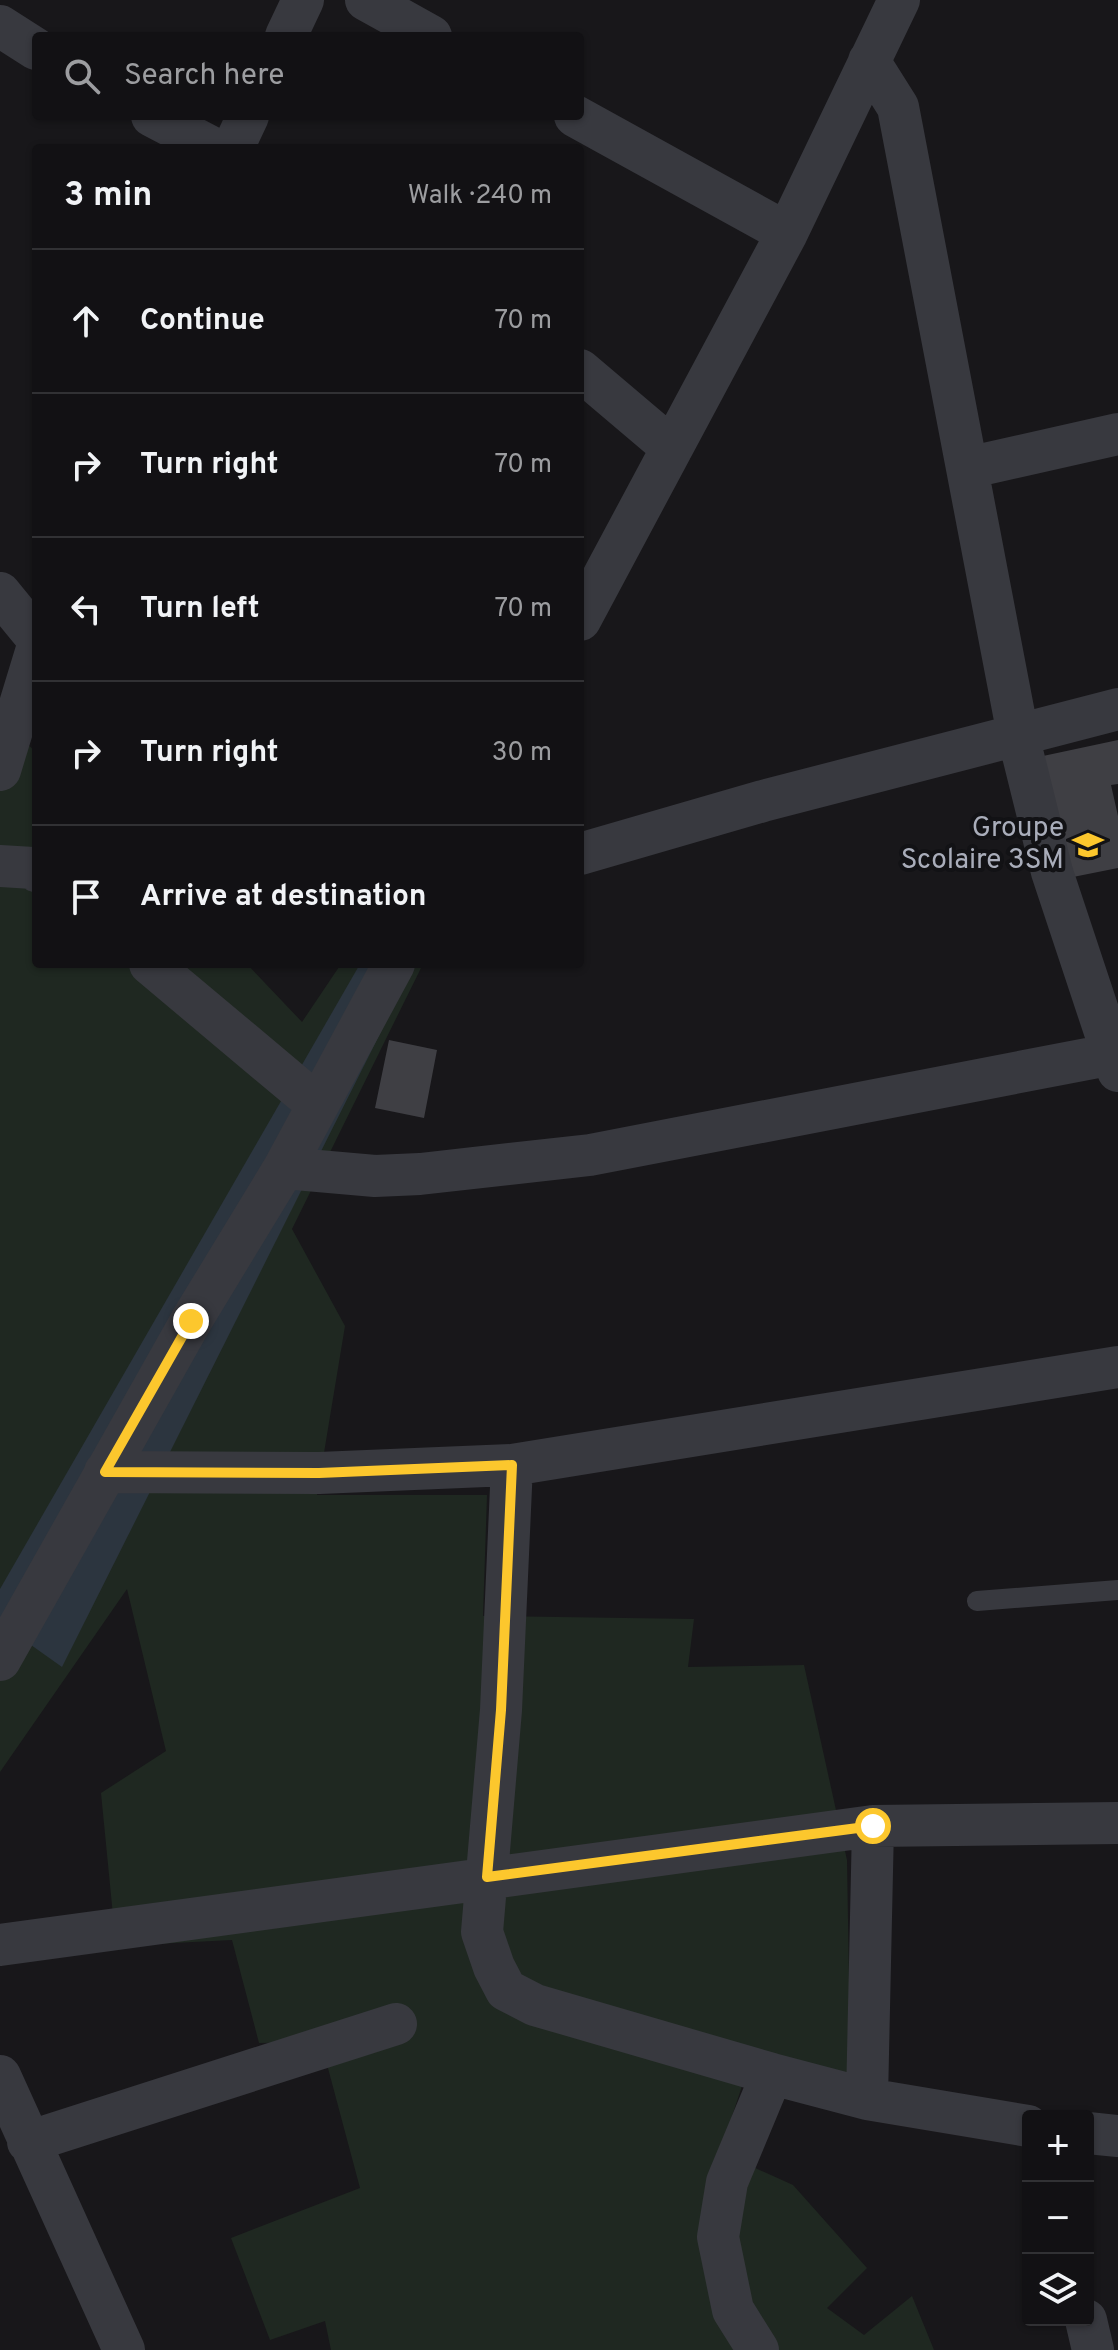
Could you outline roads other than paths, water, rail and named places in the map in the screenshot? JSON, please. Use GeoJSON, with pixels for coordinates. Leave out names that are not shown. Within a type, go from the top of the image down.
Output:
{"type":"FeatureCollection","features":[{"type":"Feature","properties":{"kind":"street"},"geometry":{"type":"LineString","coordinates":[[288,32],[303,0]]}},
{"type":"Feature","properties":{"kind":"street"},"geometry":{"type":"LineString","coordinates":[[366,0],[424,32]]}},
{"type":"Feature","properties":{"kind":"street"},"geometry":{"type":"LineString","coordinates":[[584,613],[787,233],[899,0]]}},
{"type":"Feature","properties":{"kind":"street"},"geometry":{"type":"LineString","coordinates":[[0,26],[32,46]]}},
{"type":"Feature","properties":{"kind":"street"},"geometry":{"type":"LineString","coordinates":[[284,1168],[375,1176],[590,1155],[1116,1059],[1052,872],[1018,735],[898,107],[869,61]]}},
{"type":"Feature","properties":{"kind":"street"},"geometry":{"type":"LineString","coordinates":[[160,120],[205,144]]}},
{"type":"Feature","properties":{"kind":"street"},"geometry":{"type":"LineString","coordinates":[[235,144],[246,120]]}},
{"type":"Feature","properties":{"kind":"street"},"geometry":{"type":"LineString","coordinates":[[582,120],[787,233]]}},
{"type":"Feature","properties":{"kind":"street"},"geometry":{"type":"LineString","coordinates":[[584,373],[672,448]]}},
{"type":"Feature","properties":{"kind":"street"},"geometry":{"type":"LineString","coordinates":[[967,468],[1118,434]]}},
{"type":"Feature","properties":{"kind":"street"},"geometry":{"type":"LineString","coordinates":[[0,593],[32,632]]}},
{"type":"Feature","properties":{"kind":"street"},"geometry":{"type":"LineString","coordinates":[[0,770],[32,665]]}},
{"type":"Feature","properties":{"kind":"street"},"geometry":{"type":"LineString","coordinates":[[584,853],[763,801],[1118,709]]}},
{"type":"Feature","properties":{"kind":"street"},"geometry":{"type":"LineString","coordinates":[[0,866],[32,868]]}},
{"type":"Feature","properties":{"kind":"street"},"geometry":{"type":"LineString","coordinates":[[155,968],[318,1105]]}},
{"type":"Feature","properties":{"kind":"street"},"geometry":{"type":"LineString","coordinates":[[0,1660],[191,1321],[284,1168],[392,968]]}},
{"type":"Feature","properties":{"kind":"street"},"geometry":{"type":"LineString","coordinates":[[105,1472],[319,1473],[512,1465],[1118,1367]]}},
{"type":"Feature","properties":{"kind":"street"},"geometry":{"type":"LineString","coordinates":[[512,1465],[501,1710],[482,1932],[506,1990],[535,2005],[867,2099],[1022,2125]]}},
{"type":"Feature","properties":{"kind":"street"},"geometry":{"type":"LineString","coordinates":[[0,1945],[873,1826],[1118,1823]]}},
{"type":"Feature","properties":{"kind":"street"},"geometry":{"type":"LineString","coordinates":[[867,2099],[873,1826]]}},
{"type":"Feature","properties":{"kind":"street"},"geometry":{"type":"LineString","coordinates":[[28,2142],[396,2024]]}},
{"type":"Feature","properties":{"kind":"street"},"geometry":{"type":"LineString","coordinates":[[758,2350],[733,2310],[718,2237],[727,2182],[772,2074]]}},
{"type":"Feature","properties":{"kind":"street"},"geometry":{"type":"LineString","coordinates":[[0,2076],[124,2350]]}},
{"type":"Feature","properties":{"kind":"street"},"geometry":{"type":"LineString","coordinates":[[1094,2134],[1118,2136]]}},
{"type":"Feature","properties":{"kind":"street"},"geometry":{"type":"LineString","coordinates":[[1087,2326],[1093,2350]]}},
{"type":"Feature","properties":{"kind":"lane"},"geometry":{"type":"LineString","coordinates":[[977,1601],[1118,1590]]}},
{"type":"Feature","properties":{"kind":"place","name":"Groupe Scolaire 3SM"},"geometry":{"type":"Point","coordinates":[1088,845]}}]}
